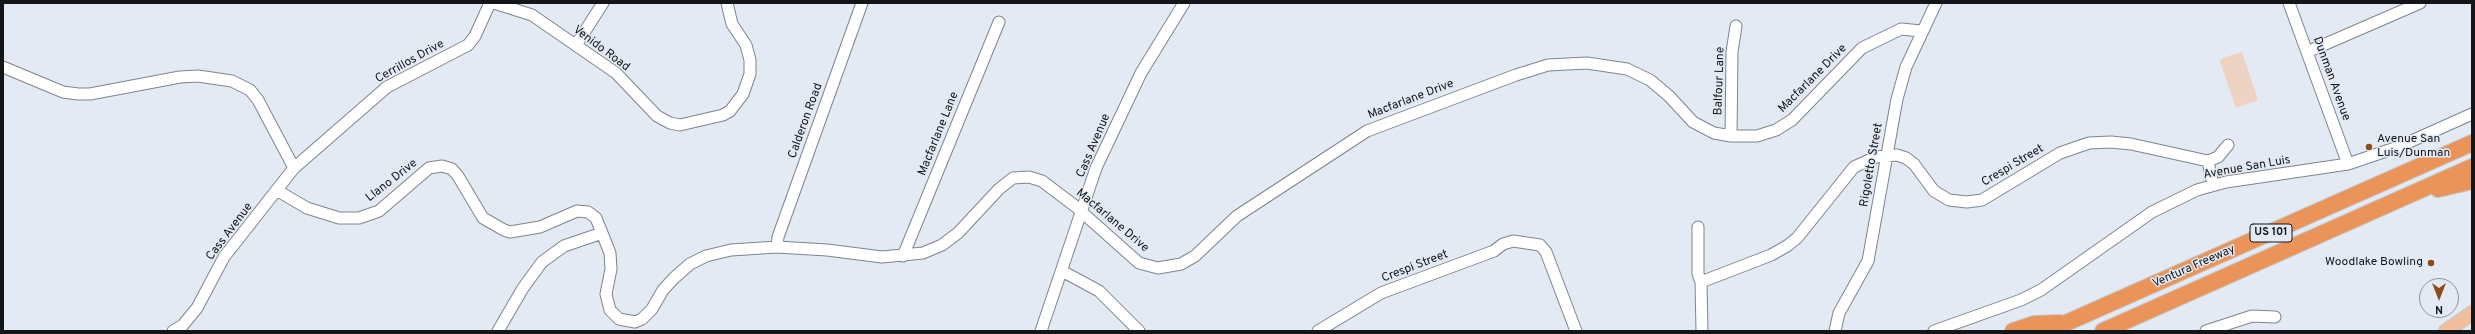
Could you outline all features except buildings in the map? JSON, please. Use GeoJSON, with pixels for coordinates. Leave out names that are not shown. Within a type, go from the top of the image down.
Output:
{"type":"FeatureCollection","features":[{"type":"Feature","properties":{"kind":"highway","name":"Ventura Freeway"},"geometry":{"type":"LineString","coordinates":[[2048,331],[2472,143]]}},
{"type":"Feature","properties":{"kind":"highway","name":"Ventura Freeway"},"geometry":{"type":"LineString","coordinates":[[2103,331],[2472,167]]}},
{"type":"Feature","properties":{"kind":"highway"},"geometry":{"type":"LineString","coordinates":[[2416,192],[2472,181]]}},
{"type":"Feature","properties":{"kind":"highway"},"geometry":{"type":"LineString","coordinates":[[2013,331],[2034,324],[2070,322]]}},
{"type":"Feature","properties":{"kind":"main road"},"geometry":{"type":"LineString","coordinates":[[2446,331],[2472,313]]}},
{"type":"Feature","properties":{"kind":"street","name":"Cerrillos Drive"},"geometry":{"type":"LineString","coordinates":[[294,168],[387,87],[468,45],[476,36],[490,3]]}},
{"type":"Feature","properties":{"kind":"street","name":"Venido Road"},"geometry":{"type":"LineString","coordinates":[[494,3],[532,15],[616,73],[657,116],[670,123],[692,123],[723,115],[730,111],[743,94],[750,74],[750,60],[746,45],[732,24],[727,3]]}},
{"type":"Feature","properties":{"kind":"street"},"geometry":{"type":"LineString","coordinates":[[576,45],[603,3]]}},
{"type":"Feature","properties":{"kind":"street","name":"Calderon Road"},"geometry":{"type":"LineString","coordinates":[[777,248],[778,237],[862,3]]}},
{"type":"Feature","properties":{"kind":"street","name":"Cass Avenue"},"geometry":{"type":"LineString","coordinates":[[1041,331],[1096,168],[1141,73],[1184,3]]}},
{"type":"Feature","properties":{"kind":"street","name":"Rigoletto Street"},"geometry":{"type":"LineString","coordinates":[[1835,331],[1839,313],[1868,261],[1897,99],[1906,67],[1921,31],[1936,3]]}},
{"type":"Feature","properties":{"kind":"street","name":"Dunman Avenue"},"geometry":{"type":"LineString","coordinates":[[2289,3],[2348,164]]}},
{"type":"Feature","properties":{"kind":"street"},"geometry":{"type":"LineString","coordinates":[[2307,52],[2420,3]]}},
{"type":"Feature","properties":{"kind":"street","name":"Macfarlane Lane"},"geometry":{"type":"LineString","coordinates":[[903,256],[999,22]]}},
{"type":"Feature","properties":{"kind":"street","name":"Balfour Lane"},"geometry":{"type":"LineString","coordinates":[[1731,136],[1732,52],[1736,26]]}},
{"type":"Feature","properties":{"kind":"street","name":"Macfarlane Drive"},"geometry":{"type":"LineString","coordinates":[[602,233],[612,261],[606,300],[614,315],[627,322],[642,319],[652,309],[663,290],[690,264],[706,256],[731,250],[777,248],[827,250],[882,257],[923,253],[942,245],[958,233],[999,189],[1013,178],[1029,177],[1042,181],[1082,213],[1138,263],[1158,268],[1181,264],[1195,256],[1237,216],[1367,131],[1516,75],[1548,65],[1586,62],[1627,69],[1650,80],[1669,96],[1693,122],[1714,133],[1731,136],[1757,136],[1776,130],[1792,120],[1862,48],[1901,29],[1921,31]]}},
{"type":"Feature","properties":{"kind":"street"},"geometry":{"type":"LineString","coordinates":[[3,67],[63,92],[78,94],[90,94],[180,77],[198,76],[232,81],[250,90],[258,100],[294,168]]}},
{"type":"Feature","properties":{"kind":"street","name":"Avenue San Luis"},"geometry":{"type":"LineString","coordinates":[[1934,331],[2021,300],[2041,290],[2152,212],[2173,200],[2212,185],[2348,164],[2398,147],[2472,114]]}},
{"type":"Feature","properties":{"kind":"street","name":"Crespi Street"},"geometry":{"type":"LineString","coordinates":[[1702,282],[1771,255],[1787,246],[1797,238],[1854,167],[1865,160],[1897,155],[1906,158],[1914,164],[1934,191],[1948,200],[1967,202],[1982,200],[2060,153],[2089,143],[2131,144],[2208,161]]}},
{"type":"Feature","properties":{"kind":"street"},"geometry":{"type":"LineString","coordinates":[[2212,185],[2208,161],[2218,157],[2228,145]]}},
{"type":"Feature","properties":{"kind":"street","name":"Llano Drive"},"geometry":{"type":"LineString","coordinates":[[278,191],[307,208],[339,218],[359,218],[379,211],[429,168],[442,166],[452,169],[455,172],[483,218],[504,230],[510,232],[540,227],[577,211],[588,212],[596,218],[602,233]]}},
{"type":"Feature","properties":{"kind":"street","name":"Cass Avenue"},"geometry":{"type":"LineString","coordinates":[[173,331],[183,325],[197,308],[224,257],[278,191],[294,168]]}},
{"type":"Feature","properties":{"kind":"street"},"geometry":{"type":"LineString","coordinates":[[1698,227],[1698,274],[1702,282],[1702,331]]}},
{"type":"Feature","properties":{"kind":"street"},"geometry":{"type":"LineString","coordinates":[[498,331],[523,288],[542,262],[564,246],[602,233]]}},
{"type":"Feature","properties":{"kind":"street","name":"Crespi Street"},"geometry":{"type":"LineString","coordinates":[[1318,331],[1381,293],[1494,251],[1503,244],[1513,241],[1528,242],[1540,245],[1546,252],[1576,331]]}},
{"type":"Feature","properties":{"kind":"street"},"geometry":{"type":"LineString","coordinates":[[1062,271],[1099,290],[1139,331]]}},
{"type":"Feature","properties":{"kind":"street"},"geometry":{"type":"LineString","coordinates":[[2206,331],[2252,316],[2275,317]]}},
{"type":"Feature","properties":{"kind":"shaded area"},"geometry":{"type":"Polygon","coordinates":[[[2242,52],[2258,100],[2236,108],[2220,62],[2222,58],[2242,52]]]}},
{"type":"Feature","properties":{"kind":"place","name":"Avenue San Luis/Dunman"},"geometry":{"type":"Point","coordinates":[2369,147]}},
{"type":"Feature","properties":{"kind":"place","name":"Woodlake Bowling"},"geometry":{"type":"Point","coordinates":[2431,263]}}]}
